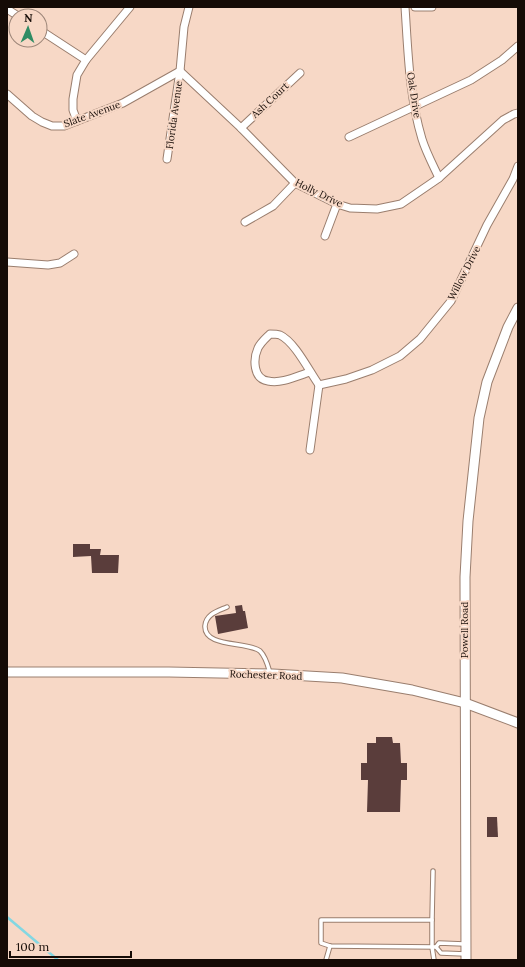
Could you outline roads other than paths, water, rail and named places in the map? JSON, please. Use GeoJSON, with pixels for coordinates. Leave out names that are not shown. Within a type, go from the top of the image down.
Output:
{"type":"FeatureCollection","features":[{"type":"Feature","properties":{"kind":"street"},"geometry":{"type":"LineString","coordinates":[[77,121],[73,110],[74,88],[77,75],[86,60],[130,7]]}},
{"type":"Feature","properties":{"kind":"street"},"geometry":{"type":"LineString","coordinates":[[188,8],[196,7]]}},
{"type":"Feature","properties":{"kind":"street","name":"Oak Drive"},"geometry":{"type":"LineString","coordinates":[[405,7],[410,82],[414,107],[422,139],[439,178]]}},
{"type":"Feature","properties":{"kind":"street"},"geometry":{"type":"LineString","coordinates":[[415,7],[432,7]]}},
{"type":"Feature","properties":{"kind":"street","name":"Florida Avenue"},"geometry":{"type":"LineString","coordinates":[[168,159],[180,71],[184,27],[188,8]]}},
{"type":"Feature","properties":{"kind":"street"},"geometry":{"type":"LineString","coordinates":[[48,35],[86,60]]}},
{"type":"Feature","properties":{"kind":"street"},"geometry":{"type":"LineString","coordinates":[[349,137],[471,80],[502,60],[518,46]]}},
{"type":"Feature","properties":{"kind":"street","name":"Slate Avenue"},"geometry":{"type":"LineString","coordinates":[[7,94],[32,116],[42,122],[52,126],[64,126],[123,103],[180,71]]}},
{"type":"Feature","properties":{"kind":"street","name":"Holly Drive"},"geometry":{"type":"LineString","coordinates":[[180,71],[241,128],[295,183],[337,204],[350,208],[377,210],[401,204],[439,178],[503,120],[518,113]]}},
{"type":"Feature","properties":{"kind":"street","name":"Ash Court"},"geometry":{"type":"LineString","coordinates":[[241,128],[300,73]]}},
{"type":"Feature","properties":{"kind":"street","name":"Willow Drive"},"geometry":{"type":"LineString","coordinates":[[319,385],[346,379],[372,370],[400,356],[420,339],[451,301],[487,225],[518,166]]}},
{"type":"Feature","properties":{"kind":"street"},"geometry":{"type":"LineString","coordinates":[[245,222],[272,206],[295,183]]}},
{"type":"Feature","properties":{"kind":"street"},"geometry":{"type":"LineString","coordinates":[[325,236],[337,204]]}},
{"type":"Feature","properties":{"kind":"street"},"geometry":{"type":"LineString","coordinates":[[7,262],[48,265],[60,263],[74,254]]}},
{"type":"Feature","properties":{"kind":"street","name":"Powell Road"},"geometry":{"type":"LineString","coordinates":[[466,957],[464,577],[468,521],[479,418],[487,382],[508,327],[518,308]]}},
{"type":"Feature","properties":{"kind":"street"},"geometry":{"type":"LineString","coordinates":[[310,372],[282,381],[266,381],[262,379],[255,369],[256,354],[259,347],[270,334],[278,334],[286,339],[292,346],[310,372],[319,385],[310,450]]}},
{"type":"Feature","properties":{"kind":"street","name":"Rochester Road"},"geometry":{"type":"LineString","coordinates":[[7,672],[169,672],[271,674],[351,679],[412,690],[465,703],[518,723]]}},
{"type":"Feature","properties":{"kind":"lane"},"geometry":{"type":"LineString","coordinates":[[227,607],[213,613],[207,619],[205,627],[208,634],[213,639],[253,647],[266,659],[271,674]]}},
{"type":"Feature","properties":{"kind":"lane"},"geometry":{"type":"LineString","coordinates":[[433,871],[432,920],[434,960]]}},
{"type":"Feature","properties":{"kind":"lane"},"geometry":{"type":"LineString","coordinates":[[432,920],[321,920],[321,944],[330,946],[434,947],[439,943],[466,944]]}},
{"type":"Feature","properties":{"kind":"lane"},"geometry":{"type":"LineString","coordinates":[[326,960],[330,946]]}},
{"type":"Feature","properties":{"kind":"lane"},"geometry":{"type":"LineString","coordinates":[[434,947],[441,953],[466,957]]}},
{"type":"Feature","properties":{"kind":"waterway"},"geometry":{"type":"LineString","coordinates":[[7,917],[58,960]]}}]}
